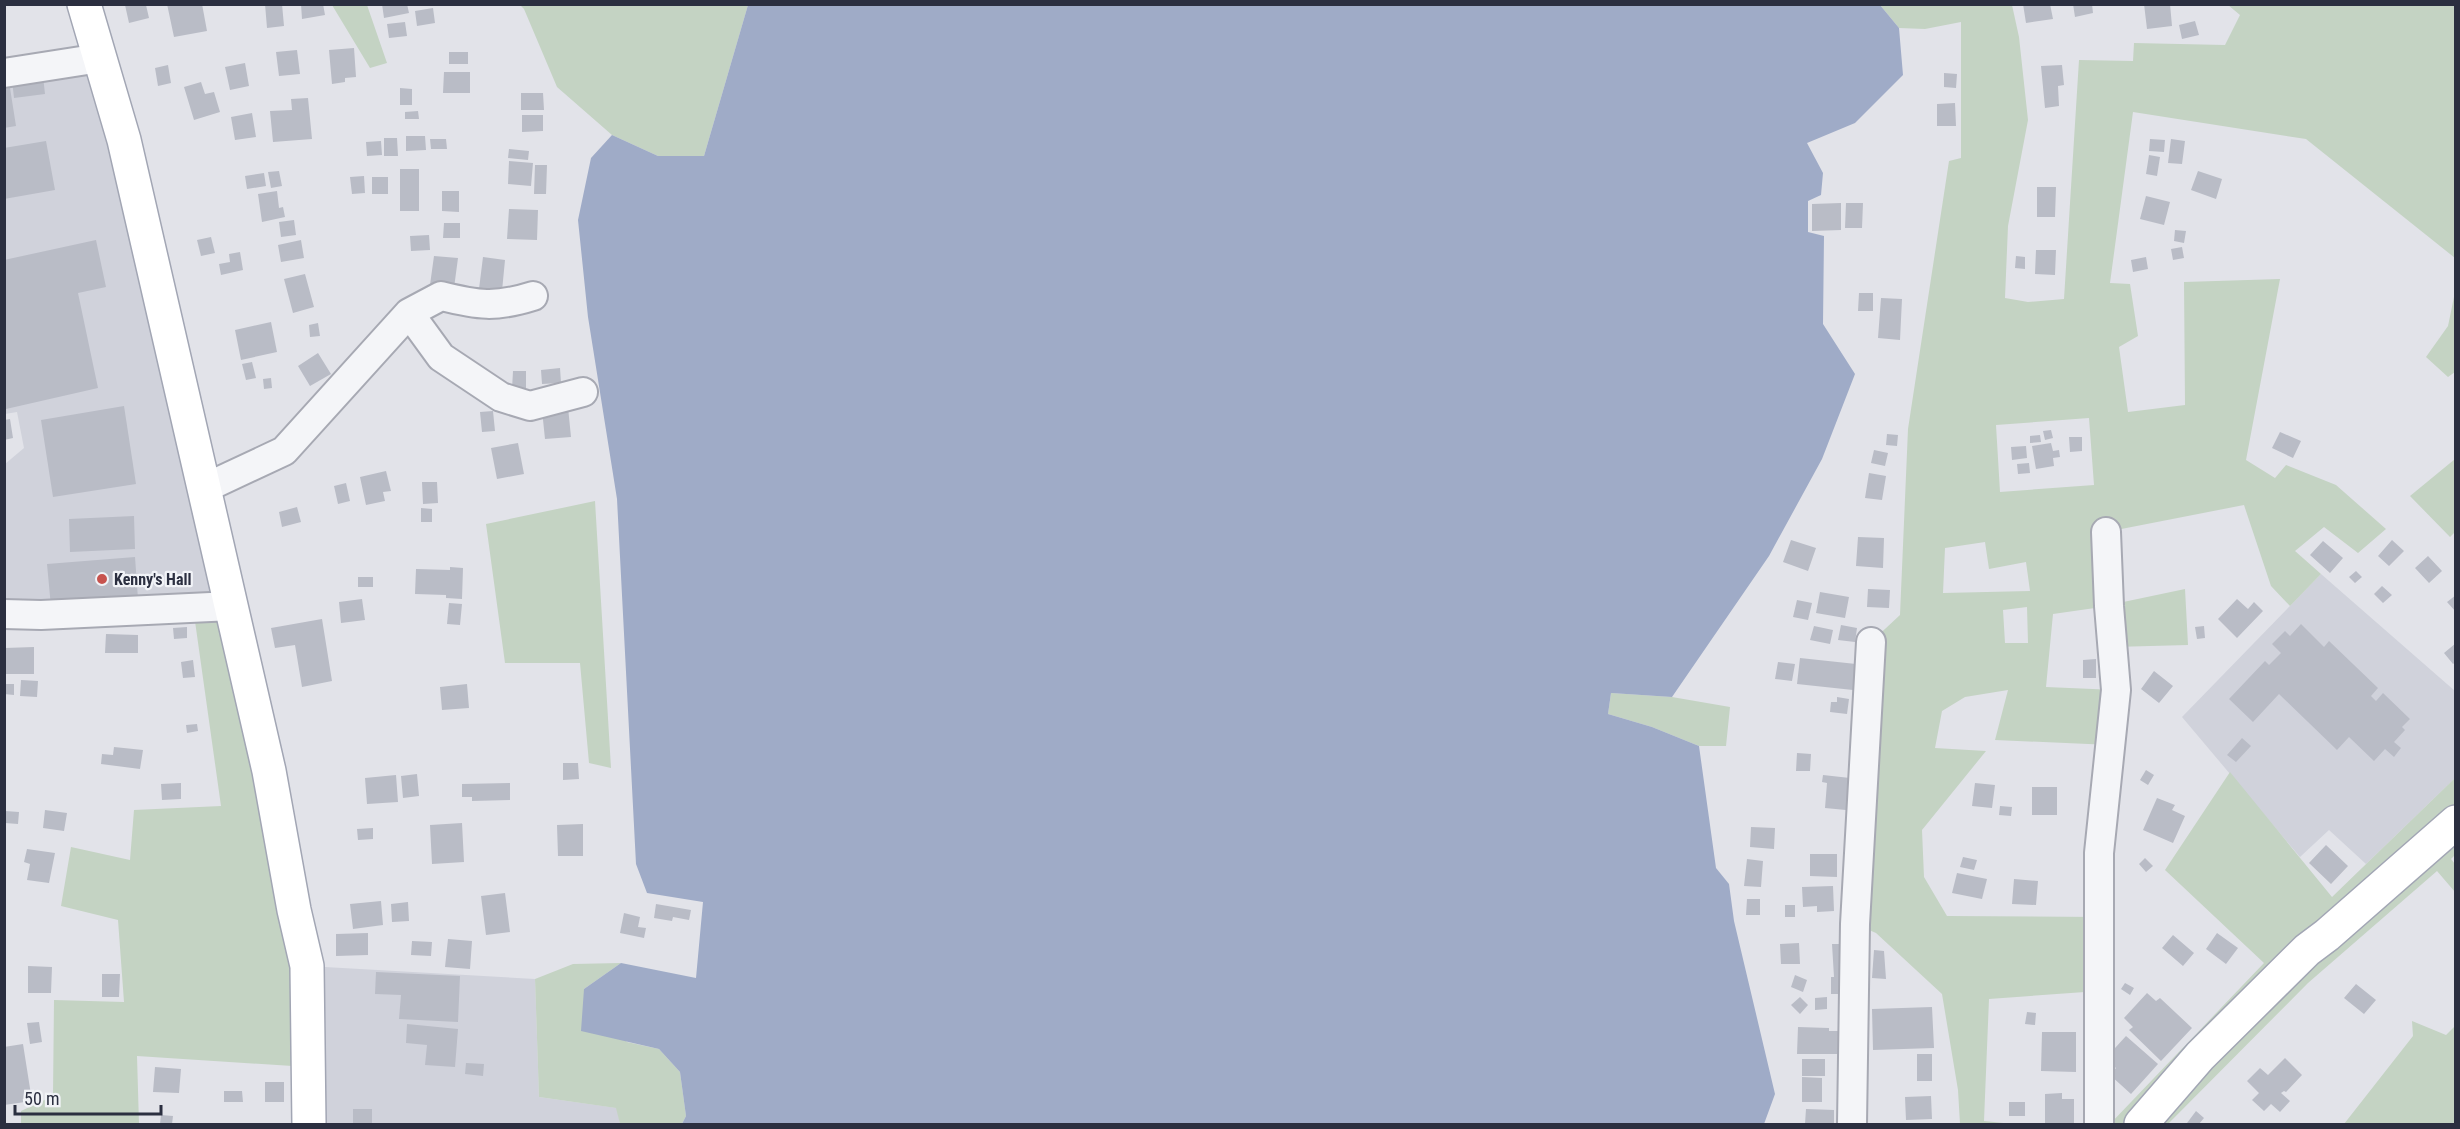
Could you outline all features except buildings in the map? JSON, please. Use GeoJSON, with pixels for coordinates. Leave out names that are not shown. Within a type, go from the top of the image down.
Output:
{"type":"FeatureCollection","features":[{"type":"Feature","properties":{"kind":"main road"},"geometry":{"type":"LineString","coordinates":[[84,4],[124,140],[270,771],[294,910],[307,966],[309,1125]]}},
{"type":"Feature","properties":{"kind":"main road"},"geometry":{"type":"LineString","coordinates":[[2141,1125],[2200,1056],[2307,950],[2456,822]]}},
{"type":"Feature","properties":{"kind":"street"},"geometry":{"type":"LineString","coordinates":[[4,73],[100,58]]}},
{"type":"Feature","properties":{"kind":"street"},"geometry":{"type":"LineString","coordinates":[[205,488],[284,451],[409,313],[441,296],[480,306],[517,302],[533,296]]}},
{"type":"Feature","properties":{"kind":"street"},"geometry":{"type":"LineString","coordinates":[[409,313],[441,357],[501,397],[530,406],[583,392]]}},
{"type":"Feature","properties":{"kind":"street"},"geometry":{"type":"LineString","coordinates":[[2099,1125],[2099,853],[2116,690],[2106,532]]}},
{"type":"Feature","properties":{"kind":"street"},"geometry":{"type":"LineString","coordinates":[[4,614],[41,615],[232,606]]}},
{"type":"Feature","properties":{"kind":"street"},"geometry":{"type":"LineString","coordinates":[[1852,1125],[1855,924],[1871,642]]}},
{"type":"Feature","properties":{"kind":"shaded area"},"geometry":{"type":"Polygon","coordinates":[[[100,58],[232,606],[5,614],[5,464],[24,448],[17,412],[5,414],[5,73],[100,58]]]}},
{"type":"Feature","properties":{"kind":"shaded area"},"geometry":{"type":"Polygon","coordinates":[[[2321,574],[2455,691],[2455,778],[2366,864],[2329,830],[2300,857],[2182,717],[2321,574]]]}},
{"type":"Feature","properties":{"kind":"shaded area"},"geometry":{"type":"Polygon","coordinates":[[[307,966],[535,979],[539,1097],[617,1108],[620,1124],[309,1124],[307,966]]]}},
{"type":"Feature","properties":{"kind":"green space"},"geometry":{"type":"Polygon","coordinates":[[[332,5],[367,5],[387,63],[370,68],[332,5]]]}},
{"type":"Feature","properties":{"kind":"green space"},"geometry":{"type":"Polygon","coordinates":[[[520,5],[748,5],[704,156],[658,156],[612,135],[557,87],[524,9],[520,5]]]}},
{"type":"Feature","properties":{"kind":"green space"},"geometry":{"type":"Polygon","coordinates":[[[1880,5],[2012,5],[2019,37],[2028,120],[2008,226],[2005,298],[2028,302],[2064,299],[2079,60],[2133,61],[2134,43],[2225,45],[2240,15],[2228,5],[2455,5],[2455,258],[2306,139],[2133,112],[2110,283],[2130,284],[2138,336],[2119,347],[2128,412],[2185,405],[2184,282],[2280,279],[2246,460],[2275,478],[2286,465],[2336,485],[2386,529],[2358,553],[2324,527],[2295,551],[2321,574],[2290,606],[2271,586],[2244,505],[2106,532],[2109,605],[2185,589],[2188,645],[2113,647],[2109,606],[2053,614],[2046,687],[2116,690],[2111,745],[1995,740],[2008,690],[1965,697],[1942,711],[1935,748],[1986,751],[1922,830],[1924,877],[1947,916],[2099,917],[2099,991],[1989,999],[1984,1121],[2013,1124],[1960,1124],[1958,1090],[1942,994],[1876,933],[1855,924],[1871,642],[1900,615],[1908,429],[1949,161],[1961,158],[1961,22],[1925,29],[1899,28],[1880,5]],[[2089,418],[1996,425],[2000,492],[2094,485],[2089,418]],[[1985,542],[1945,548],[1943,593],[2030,591],[2026,562],[1989,569],[1985,542]],[[2027,607],[2003,610],[2005,643],[2028,643],[2027,607]]]}},
{"type":"Feature","properties":{"kind":"green space"},"geometry":{"type":"Polygon","coordinates":[[[2455,292],[2455,372],[2448,377],[2426,357],[2448,326],[2455,292]]]}},
{"type":"Feature","properties":{"kind":"green space"},"geometry":{"type":"Polygon","coordinates":[[[2455,459],[2455,532],[2450,537],[2410,496],[2455,459]]]}},
{"type":"Feature","properties":{"kind":"green space"},"geometry":{"type":"Polygon","coordinates":[[[595,501],[611,768],[589,763],[580,663],[505,663],[486,524],[595,501]]]}},
{"type":"Feature","properties":{"kind":"green space"},"geometry":{"type":"Polygon","coordinates":[[[232,606],[308,1067],[137,1056],[139,1124],[21,1124],[21,1111],[53,1096],[54,1000],[124,1002],[118,920],[61,906],[71,847],[130,860],[134,810],[221,806],[193,607],[232,606]]]}},
{"type":"Feature","properties":{"kind":"green space"},"geometry":{"type":"Polygon","coordinates":[[[1611,693],[1672,697],[1730,707],[1726,746],[1699,746],[1652,727],[1608,714],[1611,693]]]}},
{"type":"Feature","properties":{"kind":"green space"},"geometry":{"type":"Polygon","coordinates":[[[2230,772],[2332,897],[2455,778],[2455,855],[2451,859],[2455,864],[2455,892],[2437,871],[2308,983],[2168,1124],[2110,1124],[2264,963],[2165,870],[2230,772]]]}},
{"type":"Feature","properties":{"kind":"green space"},"geometry":{"type":"Polygon","coordinates":[[[621,963],[584,989],[627,1042],[659,1049],[680,1072],[686,1116],[682,1124],[620,1124],[616,1108],[539,1097],[535,979],[573,964],[621,963]]]}},
{"type":"Feature","properties":{"kind":"green space"},"geometry":{"type":"Polygon","coordinates":[[[2412,1021],[2446,1035],[2455,1026],[2455,1124],[2344,1124],[2413,1036],[2412,1021]]]}},
{"type":"Feature","properties":{"kind":"water"},"geometry":{"type":"Polygon","coordinates":[[[748,5],[1880,5],[1899,28],[1903,75],[1855,123],[1807,143],[1823,173],[1821,195],[1808,201],[1808,232],[1824,236],[1823,324],[1855,374],[1822,459],[1769,556],[1672,697],[1611,693],[1608,714],[1652,727],[1699,746],[1716,868],[1729,884],[1734,921],[1775,1094],[1764,1124],[682,1124],[686,1116],[680,1072],[659,1049],[581,1031],[584,989],[621,963],[696,978],[703,902],[647,893],[636,864],[617,499],[588,317],[578,220],[591,158],[612,135],[658,156],[704,156],[748,5]]]}},
{"type":"Feature","properties":{"kind":"place","name":"Kenny's Hall"},"geometry":{"type":"Point","coordinates":[102,579]}}]}
